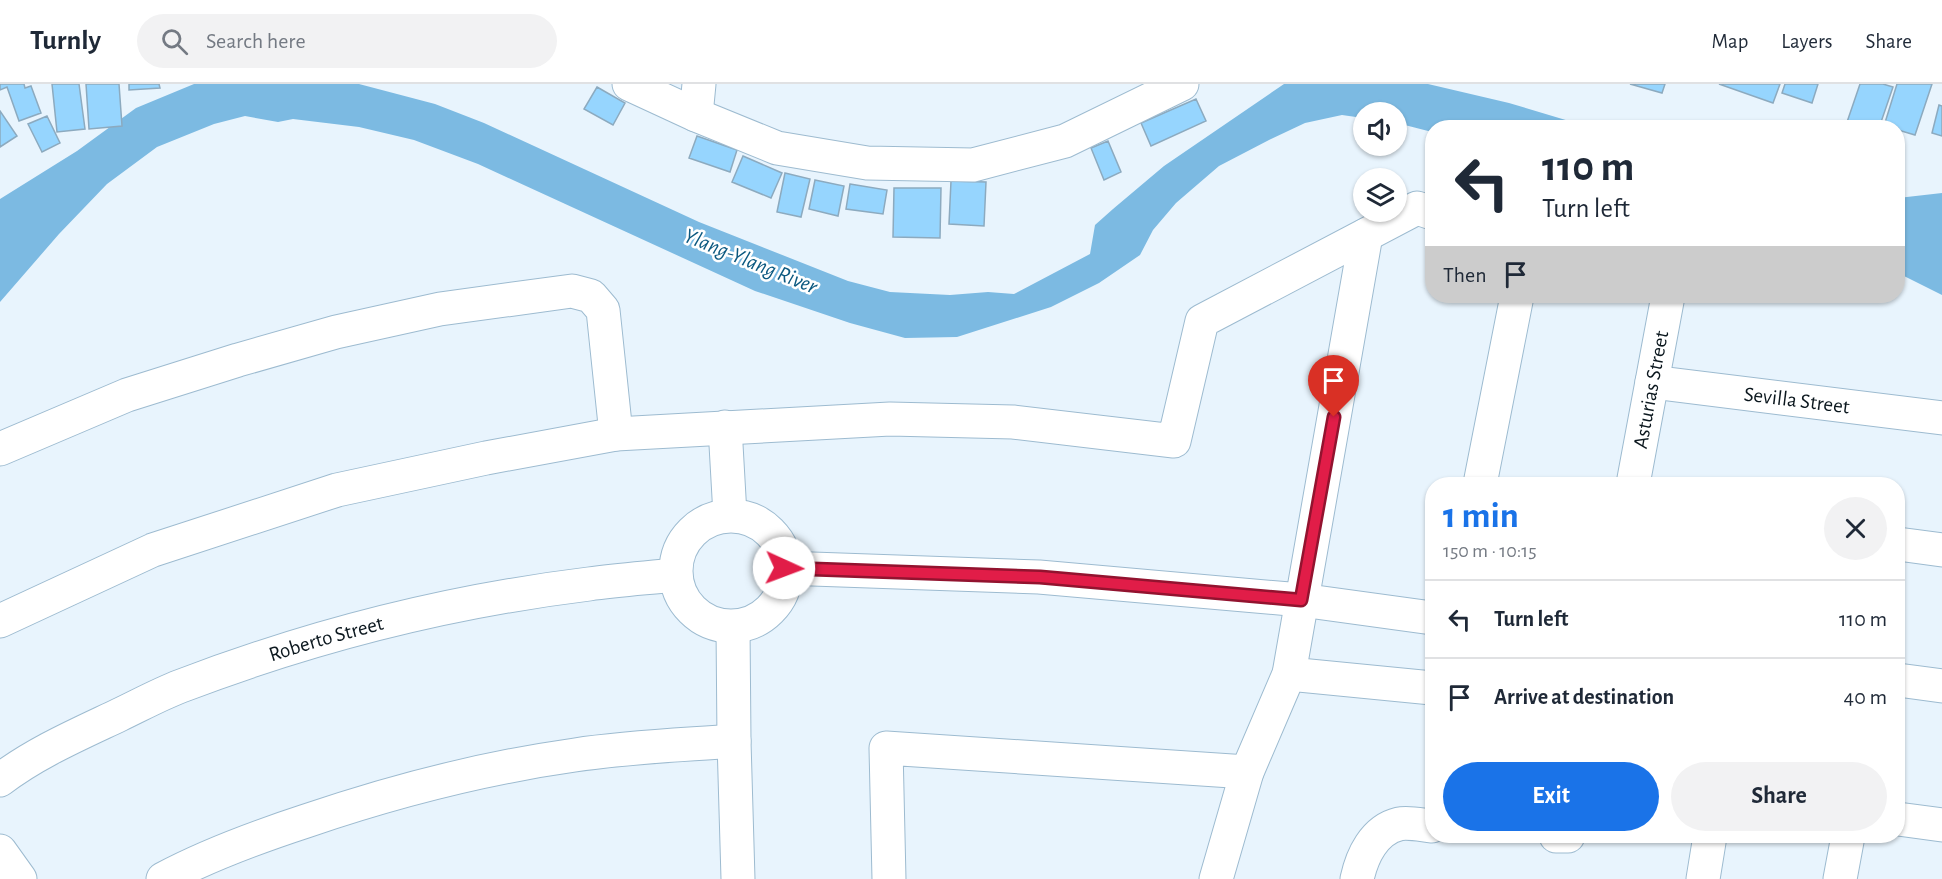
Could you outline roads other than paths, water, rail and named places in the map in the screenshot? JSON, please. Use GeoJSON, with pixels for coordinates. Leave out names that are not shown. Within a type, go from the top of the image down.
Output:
{"type":"FeatureCollection","features":[{"type":"Feature","properties":{"kind":"street"},"geometry":{"type":"LineString","coordinates":[[629,84],[697,99],[777,147],[788,150],[867,163],[973,165],[1065,141],[1182,84]]}},
{"type":"Feature","properties":{"kind":"street"},"geometry":{"type":"LineString","coordinates":[[0,621],[153,550],[337,490],[486,458],[616,434],[890,419],[1012,422],[1174,441],[1202,321],[1417,208],[1425,211]]}},
{"type":"Feature","properties":{"kind":"street"},"geometry":{"type":"LineString","coordinates":[[1216,879],[1247,772],[1289,674],[1366,235]]}},
{"type":"Feature","properties":{"kind":"street"},"geometry":{"type":"LineString","coordinates":[[0,449],[127,395],[325,335],[440,309],[572,291],[591,296],[603,310],[616,434]]}},
{"type":"Feature","properties":{"kind":"street"},"geometry":{"type":"LineString","coordinates":[[1481,477],[1516,303]]}},
{"type":"Feature","properties":{"kind":"street","name":"Asturias Street"},"geometry":{"type":"LineString","coordinates":[[1634,477],[1667,303]]}},
{"type":"Feature","properties":{"kind":"street","name":"Sevilla Street"},"geometry":{"type":"LineString","coordinates":[[1652,382],[1942,418]]}},
{"type":"Feature","properties":{"kind":"street"},"geometry":{"type":"LineString","coordinates":[[725,427],[730,515]]}},
{"type":"Feature","properties":{"kind":"street"},"geometry":{"type":"LineString","coordinates":[[730,515],[742,516],[764,526],[780,544],[784,555],[784,568],[786,580],[782,592],[768,612],[757,620],[733,627],[721,626],[698,617],[682,599],[675,575],[676,563],[686,539],[694,529],[717,517],[730,515]]}},
{"type":"Feature","properties":{"kind":"street"},"geometry":{"type":"LineString","coordinates":[[1905,545],[1942,550]]}},
{"type":"Feature","properties":{"kind":"street"},"geometry":{"type":"LineString","coordinates":[[784,568],[1040,577],[1301,600],[1425,617]]}},
{"type":"Feature","properties":{"kind":"street","name":"Roberto Street"},"geometry":{"type":"LineString","coordinates":[[0,780],[17,767],[179,687],[309,642],[380,623],[489,600],[589,584],[675,575]]}},
{"type":"Feature","properties":{"kind":"street"},"geometry":{"type":"LineString","coordinates":[[733,627],[738,879]]}},
{"type":"Feature","properties":{"kind":"street"},"geometry":{"type":"LineString","coordinates":[[1289,674],[1425,687]]}},
{"type":"Feature","properties":{"kind":"street"},"geometry":{"type":"LineString","coordinates":[[1905,681],[1942,686]]}},
{"type":"Feature","properties":{"kind":"street"},"geometry":{"type":"LineString","coordinates":[[163,879],[269,833],[361,802],[455,776],[576,754],[734,741]]}},
{"type":"Feature","properties":{"kind":"street"},"geometry":{"type":"LineString","coordinates":[[889,879],[886,748],[1247,772]]}},
{"type":"Feature","properties":{"kind":"street"},"geometry":{"type":"LineString","coordinates":[[1905,820],[1942,825]]}},
{"type":"Feature","properties":{"kind":"street"},"geometry":{"type":"LineString","coordinates":[[1357,879],[1361,861],[1380,832],[1400,824],[1425,826]]}},
{"type":"Feature","properties":{"kind":"street"},"geometry":{"type":"LineString","coordinates":[[1703,879],[1709,843]]}},
{"type":"Feature","properties":{"kind":"street"},"geometry":{"type":"LineString","coordinates":[[1840,879],[1847,843]]}},
{"type":"Feature","properties":{"kind":"street"},"geometry":{"type":"LineString","coordinates":[[0,851],[20,879]]}},
{"type":"Feature","properties":{"kind":"water","name":"Ylang-Ylang River"},"geometry":{"type":"Polygon","coordinates":[[[194,84],[359,84],[435,104],[484,123],[699,222],[848,281],[890,292],[950,295],[988,292],[1014,294],[1090,254],[1095,225],[1113,209],[1164,166],[1284,84],[1428,84],[1509,103],[1566,120],[1425,120],[1425,130],[1407,126],[1407,102],[1353,102],[1353,117],[1342,115],[1305,123],[1219,166],[1176,203],[1153,230],[1140,255],[1099,283],[1051,307],[957,337],[905,338],[850,323],[755,291],[478,164],[414,140],[359,127],[293,119],[278,122],[245,116],[214,124],[157,147],[107,184],[59,234],[0,302],[0,199],[77,151],[136,108],[194,84]]]}},
{"type":"Feature","properties":{"kind":"water"},"geometry":{"type":"Polygon","coordinates":[[[1942,193],[1942,295],[1905,276],[1905,197],[1942,193]]]}}]}
